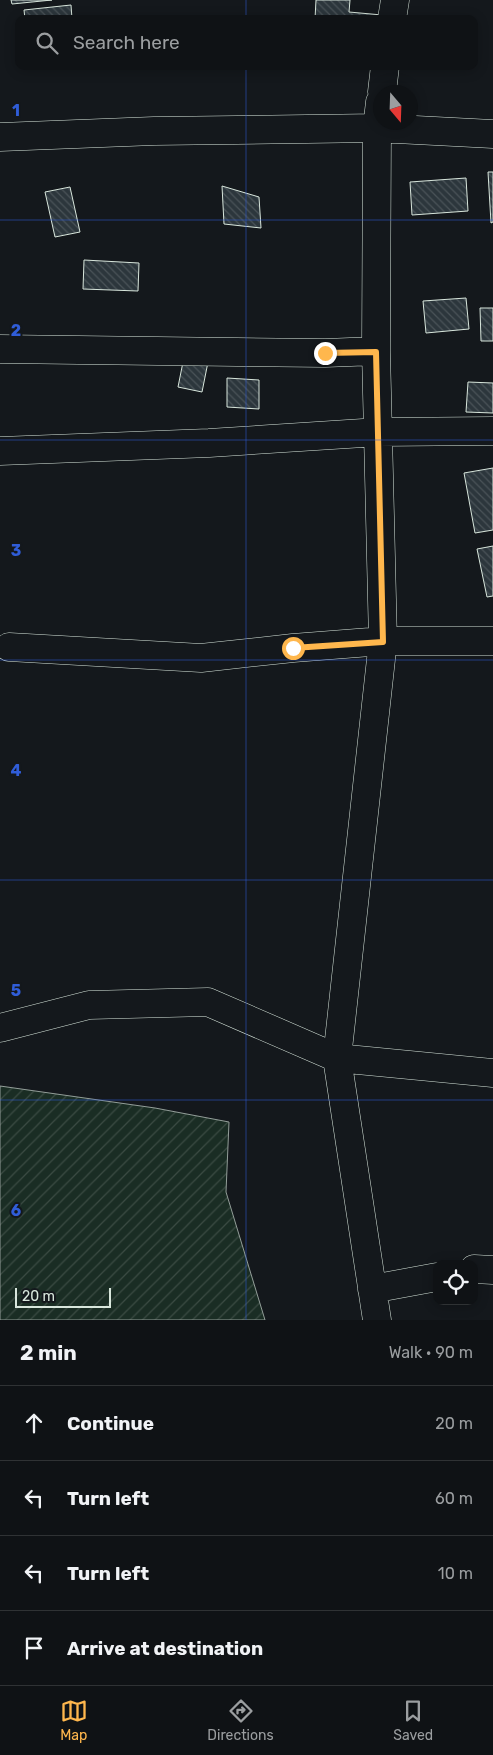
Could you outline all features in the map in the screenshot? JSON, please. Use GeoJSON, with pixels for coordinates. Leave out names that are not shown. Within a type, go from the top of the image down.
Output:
{"type":"FeatureCollection","features":[{"type":"Feature","properties":{"kind":"street"},"geometry":{"type":"LineString","coordinates":[[392,15],[394,0]]}},
{"type":"Feature","properties":{"kind":"street"},"geometry":{"type":"LineString","coordinates":[[383,85],[385,70]]}},
{"type":"Feature","properties":{"kind":"street"},"geometry":{"type":"LineString","coordinates":[[0,137],[154,131],[373,115]]}},
{"type":"Feature","properties":{"kind":"street"},"geometry":{"type":"LineString","coordinates":[[418,122],[493,134]]}},
{"type":"Feature","properties":{"kind":"street"},"geometry":{"type":"LineString","coordinates":[[377,1320],[337,1058],[383,642],[376,352],[379,130]]}},
{"type":"Feature","properties":{"kind":"street"},"geometry":{"type":"LineString","coordinates":[[0,349],[376,352]]}},
{"type":"Feature","properties":{"kind":"street"},"geometry":{"type":"LineString","coordinates":[[0,451],[209,444],[379,432],[493,431]]}},
{"type":"Feature","properties":{"kind":"street"},"geometry":{"type":"LineString","coordinates":[[9,647],[201,658],[293,648],[383,642],[493,641]]}},
{"type":"Feature","properties":{"kind":"street"},"geometry":{"type":"LineString","coordinates":[[0,1028],[89,1005],[208,1002],[337,1058],[493,1073]]}},
{"type":"Feature","properties":{"kind":"street"},"geometry":{"type":"LineString","coordinates":[[478,1269],[493,1270]]}},
{"type":"Feature","properties":{"kind":"street"},"geometry":{"type":"LineString","coordinates":[[372,1289],[433,1278]]}},
{"type":"Feature","properties":{"kind":"green space"},"geometry":{"type":"Polygon","coordinates":[[[0,1086],[155,1108],[229,1122],[226,1192],[265,1320],[0,1320],[0,1086]]]}},
{"type":"Feature","properties":{"kind":"building"},"geometry":{"type":"Polygon","coordinates":[[[11,0],[52,0],[12,4],[11,0]]]}},
{"type":"Feature","properties":{"kind":"building"},"geometry":{"type":"Polygon","coordinates":[[[316,0],[350,0],[349,12],[382,15],[315,15],[316,0]]]}},
{"type":"Feature","properties":{"kind":"building"},"geometry":{"type":"Polygon","coordinates":[[[71,5],[72,15],[25,15],[24,10],[71,5]]]}},
{"type":"Feature","properties":{"kind":"building"},"geometry":{"type":"Polygon","coordinates":[[[488,172],[493,172],[493,222],[491,223],[488,172]]]}},
{"type":"Feature","properties":{"kind":"building"},"geometry":{"type":"Polygon","coordinates":[[[466,178],[468,211],[412,215],[410,182],[466,178]]]}},
{"type":"Feature","properties":{"kind":"building"},"geometry":{"type":"Polygon","coordinates":[[[222,186],[259,197],[261,228],[224,224],[222,186]]]}},
{"type":"Feature","properties":{"kind":"building"},"geometry":{"type":"Polygon","coordinates":[[[70,187],[80,232],[55,237],[45,192],[70,187]]]}},
{"type":"Feature","properties":{"kind":"building"},"geometry":{"type":"Polygon","coordinates":[[[84,260],[139,263],[138,291],[83,289],[84,260]]]}},
{"type":"Feature","properties":{"kind":"building"},"geometry":{"type":"Polygon","coordinates":[[[466,298],[469,329],[426,333],[423,301],[466,298]]]}},
{"type":"Feature","properties":{"kind":"building"},"geometry":{"type":"Polygon","coordinates":[[[480,308],[493,308],[493,341],[481,341],[480,308]]]}},
{"type":"Feature","properties":{"kind":"building"},"geometry":{"type":"Polygon","coordinates":[[[184,357],[208,362],[202,392],[178,387],[184,357]]]}},
{"type":"Feature","properties":{"kind":"building"},"geometry":{"type":"Polygon","coordinates":[[[227,378],[259,380],[259,409],[227,407],[227,378]]]}},
{"type":"Feature","properties":{"kind":"building"},"geometry":{"type":"Polygon","coordinates":[[[468,382],[493,383],[493,413],[466,412],[468,382]]]}},
{"type":"Feature","properties":{"kind":"building"},"geometry":{"type":"Polygon","coordinates":[[[493,468],[493,530],[475,533],[464,473],[493,468]]]}},
{"type":"Feature","properties":{"kind":"building"},"geometry":{"type":"Polygon","coordinates":[[[493,546],[493,596],[487,597],[477,549],[493,546]]]}},
{"type":"Feature","properties":{"kind":"route"},"geometry":{"type":"LineString","coordinates":[[293,648],[383,642],[376,352],[325,353]]}}]}
